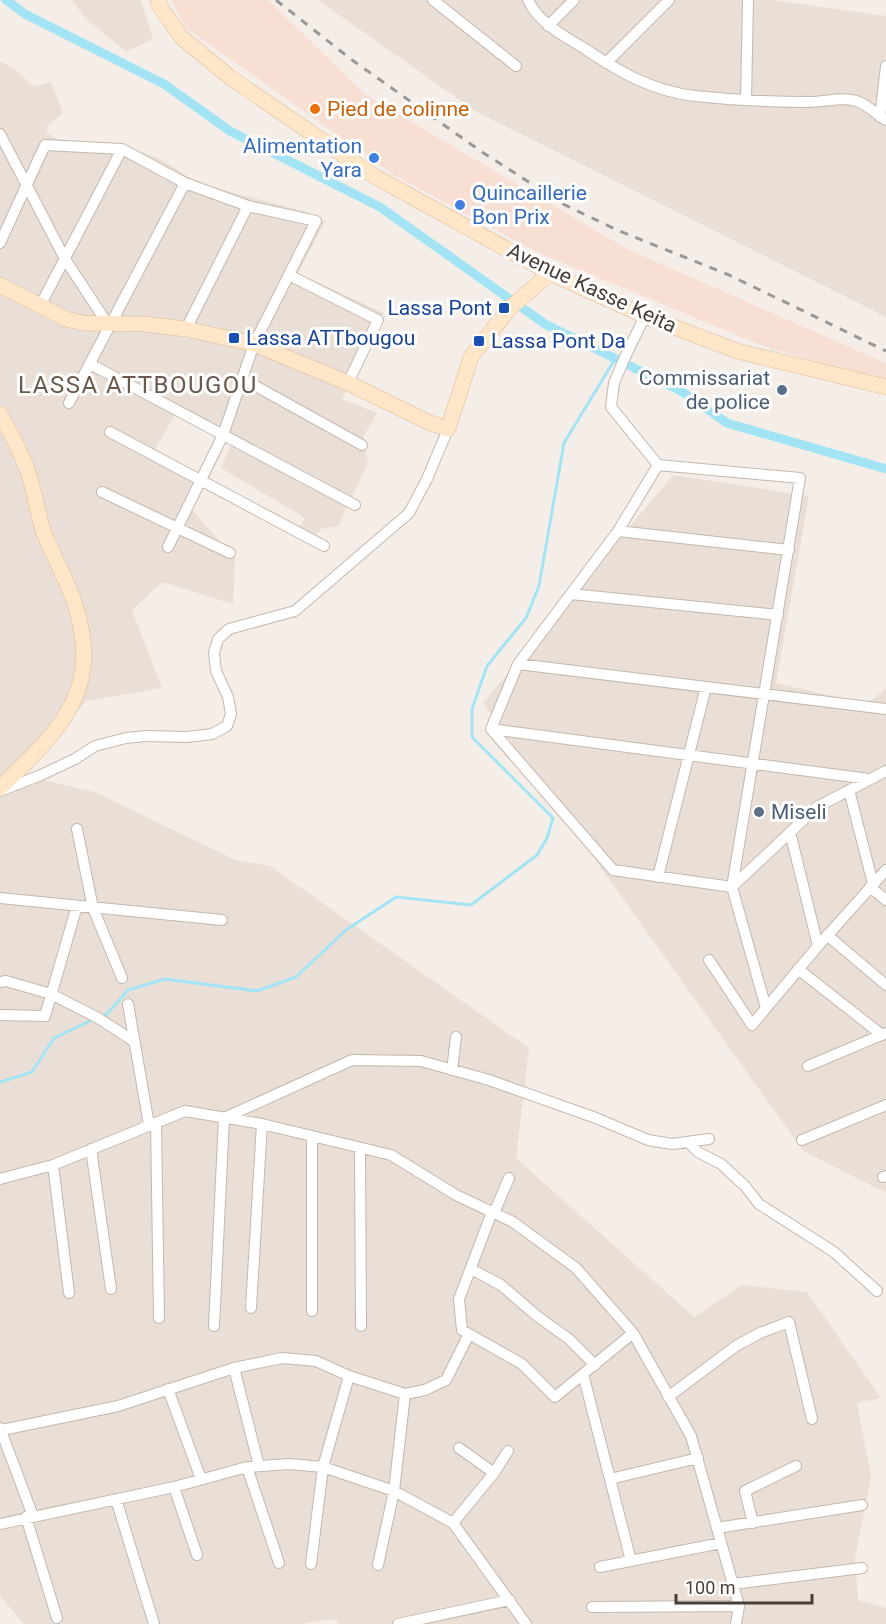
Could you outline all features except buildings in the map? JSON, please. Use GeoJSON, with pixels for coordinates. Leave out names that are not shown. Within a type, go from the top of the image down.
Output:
{"type":"FeatureCollection","features":[{"type":"Feature","properties":{"kind":"street","name":"Avenue Kasse Keita"},"geometry":{"type":"LineString","coordinates":[[158,0],[182,38],[231,78],[374,176],[550,273],[645,316],[737,351],[886,387]]}},
{"type":"Feature","properties":{"kind":"street"},"geometry":{"type":"LineString","coordinates":[[434,0],[516,66]]}},
{"type":"Feature","properties":{"kind":"street"},"geometry":{"type":"LineString","coordinates":[[528,0],[535,14],[548,26],[606,63],[649,86],[693,95],[746,99],[812,102],[848,99],[861,103],[883,119]]}},
{"type":"Feature","properties":{"kind":"street"},"geometry":{"type":"LineString","coordinates":[[548,26],[574,0]]}},
{"type":"Feature","properties":{"kind":"street"},"geometry":{"type":"LineString","coordinates":[[606,63],[669,0]]}},
{"type":"Feature","properties":{"kind":"street"},"geometry":{"type":"LineString","coordinates":[[746,99],[748,0]]}},
{"type":"Feature","properties":{"kind":"street"},"geometry":{"type":"LineString","coordinates":[[883,119],[886,66]]}},
{"type":"Feature","properties":{"kind":"street"},"geometry":{"type":"LineString","coordinates":[[0,134],[65,259],[109,324]]}},
{"type":"Feature","properties":{"kind":"street"},"geometry":{"type":"LineString","coordinates":[[0,243],[45,145],[122,149],[185,183],[248,206],[316,221],[254,344],[223,435],[168,547]]}},
{"type":"Feature","properties":{"kind":"street"},"geometry":{"type":"LineString","coordinates":[[40,306],[122,149]]}},
{"type":"Feature","properties":{"kind":"street"},"geometry":{"type":"LineString","coordinates":[[69,403],[185,183]]}},
{"type":"Feature","properties":{"kind":"street"},"geometry":{"type":"LineString","coordinates":[[186,329],[248,206]]}},
{"type":"Feature","properties":{"kind":"street"},"geometry":{"type":"LineString","coordinates":[[0,790],[42,775],[75,759],[95,746],[126,738],[187,737],[212,734],[227,726],[231,714],[228,697],[216,671],[214,653],[218,639],[229,629],[295,611],[409,513],[427,479],[448,429],[471,357],[509,309],[550,273]]}},
{"type":"Feature","properties":{"kind":"street"},"geometry":{"type":"LineString","coordinates":[[289,275],[378,320],[348,383]]}},
{"type":"Feature","properties":{"kind":"street"},"geometry":{"type":"LineString","coordinates":[[0,285],[66,320],[83,323],[144,324],[186,329],[254,344],[348,383],[428,422],[448,429]]}},
{"type":"Feature","properties":{"kind":"street"},"geometry":{"type":"LineString","coordinates":[[645,316],[614,383],[611,407],[658,465],[800,478],[732,887],[766,1008]]}},
{"type":"Feature","properties":{"kind":"street"},"geometry":{"type":"LineString","coordinates":[[90,364],[355,505]]}},
{"type":"Feature","properties":{"kind":"street"},"geometry":{"type":"LineString","coordinates":[[243,380],[362,445]]}},
{"type":"Feature","properties":{"kind":"street"},"geometry":{"type":"LineString","coordinates":[[0,414],[28,471],[43,532],[72,596],[83,636],[85,660],[75,700],[64,720],[44,746],[0,790]]}},
{"type":"Feature","properties":{"kind":"street"},"geometry":{"type":"LineString","coordinates":[[110,432],[324,546]]}},
{"type":"Feature","properties":{"kind":"street"},"geometry":{"type":"LineString","coordinates":[[490,729],[518,664],[618,531],[658,465]]}},
{"type":"Feature","properties":{"kind":"street"},"geometry":{"type":"LineString","coordinates":[[102,492],[230,553]]}},
{"type":"Feature","properties":{"kind":"street"},"geometry":{"type":"LineString","coordinates":[[618,531],[789,550]]}},
{"type":"Feature","properties":{"kind":"street"},"geometry":{"type":"LineString","coordinates":[[571,594],[778,615]]}},
{"type":"Feature","properties":{"kind":"street"},"geometry":{"type":"LineString","coordinates":[[518,664],[886,710]]}},
{"type":"Feature","properties":{"kind":"street"},"geometry":{"type":"LineString","coordinates":[[657,876],[706,687]]}},
{"type":"Feature","properties":{"kind":"street"},"geometry":{"type":"LineString","coordinates":[[490,729],[869,779]]}},
{"type":"Feature","properties":{"kind":"street"},"geometry":{"type":"LineString","coordinates":[[490,729],[613,870],[732,887]]}},
{"type":"Feature","properties":{"kind":"street"},"geometry":{"type":"LineString","coordinates":[[732,887],[817,807],[886,771]]}},
{"type":"Feature","properties":{"kind":"street"},"geometry":{"type":"LineString","coordinates":[[849,790],[872,886],[886,900]]}},
{"type":"Feature","properties":{"kind":"street"},"geometry":{"type":"LineString","coordinates":[[77,829],[93,908],[122,978]]}},
{"type":"Feature","properties":{"kind":"street"},"geometry":{"type":"LineString","coordinates":[[790,832],[818,946]]}},
{"type":"Feature","properties":{"kind":"street"},"geometry":{"type":"LineString","coordinates":[[709,960],[752,1025],[827,935],[886,870]]}},
{"type":"Feature","properties":{"kind":"street"},"geometry":{"type":"LineString","coordinates":[[0,898],[222,920]]}},
{"type":"Feature","properties":{"kind":"street"},"geometry":{"type":"LineString","coordinates":[[0,1016],[45,1016],[77,906]]}},
{"type":"Feature","properties":{"kind":"street"},"geometry":{"type":"LineString","coordinates":[[827,935],[886,986]]}},
{"type":"Feature","properties":{"kind":"street"},"geometry":{"type":"LineString","coordinates":[[798,969],[884,1034]]}},
{"type":"Feature","properties":{"kind":"street"},"geometry":{"type":"LineString","coordinates":[[0,982],[6,981],[51,994],[98,1018],[135,1042]]}},
{"type":"Feature","properties":{"kind":"street"},"geometry":{"type":"LineString","coordinates":[[128,1004],[152,1124],[159,1318]]}},
{"type":"Feature","properties":{"kind":"street"},"geometry":{"type":"LineString","coordinates":[[808,1066],[884,1034]]}},
{"type":"Feature","properties":{"kind":"street"},"geometry":{"type":"LineString","coordinates":[[452,1070],[456,1037]]}},
{"type":"Feature","properties":{"kind":"street"},"geometry":{"type":"LineString","coordinates":[[224,1118],[352,1060],[421,1061],[489,1080],[585,1114],[648,1140],[672,1144],[709,1139]]}},
{"type":"Feature","properties":{"kind":"street"},"geometry":{"type":"LineString","coordinates":[[802,1140],[886,1105]]}},
{"type":"Feature","properties":{"kind":"street"},"geometry":{"type":"LineString","coordinates":[[0,1179],[52,1165],[185,1111],[262,1124],[391,1155],[456,1195],[513,1222],[576,1268],[633,1333],[691,1436],[739,1606],[736,1624]]}},
{"type":"Feature","properties":{"kind":"street"},"geometry":{"type":"LineString","coordinates":[[214,1326],[224,1118]]}},
{"type":"Feature","properties":{"kind":"street"},"geometry":{"type":"LineString","coordinates":[[251,1308],[262,1124]]}},
{"type":"Feature","properties":{"kind":"street"},"geometry":{"type":"LineString","coordinates":[[312,1136],[312,1311]]}},
{"type":"Feature","properties":{"kind":"street"},"geometry":{"type":"LineString","coordinates":[[688,1142],[698,1152],[722,1164],[745,1186],[759,1204],[834,1252],[877,1291]]}},
{"type":"Feature","properties":{"kind":"street"},"geometry":{"type":"LineString","coordinates":[[360,1148],[361,1326]]}},
{"type":"Feature","properties":{"kind":"street"},"geometry":{"type":"LineString","coordinates":[[92,1149],[111,1289]]}},
{"type":"Feature","properties":{"kind":"street"},"geometry":{"type":"LineString","coordinates":[[52,1165],[69,1293]]}},
{"type":"Feature","properties":{"kind":"street"},"geometry":{"type":"LineString","coordinates":[[509,1178],[459,1299],[462,1330],[522,1364],[555,1397],[633,1333]]}},
{"type":"Feature","properties":{"kind":"street"},"geometry":{"type":"LineString","coordinates":[[471,1269],[501,1285],[568,1339],[595,1365]]}},
{"type":"Feature","properties":{"kind":"street"},"geometry":{"type":"LineString","coordinates":[[668,1397],[736,1346],[760,1333],[789,1322],[812,1419]]}},
{"type":"Feature","properties":{"kind":"street"},"geometry":{"type":"LineString","coordinates":[[57,1618],[30,1516],[1,1429],[118,1406],[234,1368],[282,1358],[316,1361],[349,1376],[405,1394],[425,1390],[446,1380],[469,1334]]}},
{"type":"Feature","properties":{"kind":"street"},"geometry":{"type":"LineString","coordinates":[[234,1368],[259,1466]]}},
{"type":"Feature","properties":{"kind":"street"},"geometry":{"type":"LineString","coordinates":[[583,1374],[631,1561]]}},
{"type":"Feature","properties":{"kind":"street"},"geometry":{"type":"LineString","coordinates":[[311,1564],[323,1467],[349,1376]]}},
{"type":"Feature","properties":{"kind":"street"},"geometry":{"type":"LineString","coordinates":[[168,1389],[201,1479]]}},
{"type":"Feature","properties":{"kind":"street"},"geometry":{"type":"LineString","coordinates":[[378,1565],[394,1491],[405,1394]]}},
{"type":"Feature","properties":{"kind":"street"},"geometry":{"type":"LineString","coordinates":[[459,1448],[494,1473]]}},
{"type":"Feature","properties":{"kind":"street"},"geometry":{"type":"LineString","coordinates":[[453,1523],[494,1473],[508,1451]]}},
{"type":"Feature","properties":{"kind":"street"},"geometry":{"type":"LineString","coordinates":[[610,1479],[698,1458]]}},
{"type":"Feature","properties":{"kind":"street"},"geometry":{"type":"LineString","coordinates":[[0,1524],[174,1487],[247,1467],[289,1464],[323,1467],[394,1491],[453,1523],[526,1624]]}},
{"type":"Feature","properties":{"kind":"street"},"geometry":{"type":"LineString","coordinates":[[753,1522],[745,1491],[796,1466]]}},
{"type":"Feature","properties":{"kind":"street"},"geometry":{"type":"LineString","coordinates":[[247,1467],[279,1563]]}},
{"type":"Feature","properties":{"kind":"street"},"geometry":{"type":"LineString","coordinates":[[174,1487],[197,1555]]}},
{"type":"Feature","properties":{"kind":"street"},"geometry":{"type":"LineString","coordinates":[[116,1498],[154,1624]]}},
{"type":"Feature","properties":{"kind":"street"},"geometry":{"type":"LineString","coordinates":[[717,1528],[862,1505]]}},
{"type":"Feature","properties":{"kind":"street"},"geometry":{"type":"LineString","coordinates":[[600,1567],[721,1543]]}},
{"type":"Feature","properties":{"kind":"street"},"geometry":{"type":"LineString","coordinates":[[733,1584],[862,1568]]}},
{"type":"Feature","properties":{"kind":"street"},"geometry":{"type":"LineString","coordinates":[[398,1624],[510,1600]]}},
{"type":"Feature","properties":{"kind":"street"},"geometry":{"type":"LineString","coordinates":[[592,1607],[739,1606]]}},
{"type":"Feature","properties":{"kind":"shaded area"},"geometry":{"type":"Polygon","coordinates":[[[72,0],[141,0],[153,39],[126,52],[85,18],[72,0]]]}},
{"type":"Feature","properties":{"kind":"shaded area"},"geometry":{"type":"Polygon","coordinates":[[[171,0],[268,0],[366,95],[627,249],[886,363],[886,382],[766,347],[537,252],[394,175],[185,27],[171,0]]]}},
{"type":"Feature","properties":{"kind":"shaded area"},"geometry":{"type":"Polygon","coordinates":[[[318,0],[772,0],[886,16],[886,317],[475,111],[318,0]]]}},
{"type":"Feature","properties":{"kind":"shaded area"},"geometry":{"type":"Polygon","coordinates":[[[0,61],[15,69],[34,87],[51,82],[63,113],[47,126],[47,132],[56,139],[130,147],[162,160],[200,184],[308,212],[325,222],[298,273],[384,313],[342,399],[377,413],[363,437],[368,463],[338,526],[321,529],[313,539],[298,530],[305,518],[221,468],[234,436],[179,408],[153,453],[199,476],[186,503],[235,559],[233,604],[162,582],[132,610],[162,688],[86,701],[21,775],[95,792],[235,860],[270,866],[529,1048],[516,1158],[694,1317],[742,1285],[807,1292],[881,1398],[857,1403],[871,1476],[855,1558],[858,1600],[886,1608],[886,1624],[339,1624],[335,1619],[300,1624],[24,1624],[0,1596],[0,61]]]}},
{"type":"Feature","properties":{"kind":"shaded area"},"geometry":{"type":"Polygon","coordinates":[[[673,475],[809,496],[776,683],[867,704],[886,688],[886,1193],[803,1151],[483,703],[673,475]]]}},
{"type":"Feature","properties":{"kind":"waterway"},"geometry":{"type":"LineString","coordinates":[[6,0],[25,14],[164,84],[230,131],[380,207],[545,324],[681,391],[727,423],[886,469]]}},
{"type":"Feature","properties":{"kind":"waterway"},"geometry":{"type":"LineString","coordinates":[[100,1017],[107,1014],[128,990],[165,979],[257,991],[296,977],[346,930],[396,897],[471,905],[537,855],[547,838],[553,818],[472,737],[472,709],[487,666],[526,618],[539,586],[564,443],[615,359]]}},
{"type":"Feature","properties":{"kind":"waterway"},"geometry":{"type":"LineString","coordinates":[[0,1082],[32,1072],[54,1038],[94,1019]]}},
{"type":"Feature","properties":{"kind":"railway"},"geometry":{"type":"LineString","coordinates":[[276,0],[352,60],[482,152],[563,204],[617,230],[729,275],[886,351]]}},
{"type":"Feature","properties":{"kind":"place","name":"Pied de colinne"},"geometry":{"type":"Point","coordinates":[315,109]}},
{"type":"Feature","properties":{"kind":"place","name":"Alimentation Yara"},"geometry":{"type":"Point","coordinates":[374,158]}},
{"type":"Feature","properties":{"kind":"place","name":"Quincaillerie Bon Prix"},"geometry":{"type":"Point","coordinates":[460,205]}},
{"type":"Feature","properties":{"kind":"place","name":"Lassa Pont"},"geometry":{"type":"Point","coordinates":[504,308]}},
{"type":"Feature","properties":{"kind":"place","name":"Lassa ATTbougou"},"geometry":{"type":"Point","coordinates":[234,338]}},
{"type":"Feature","properties":{"kind":"place","name":"Lassa Pont Da"},"geometry":{"type":"Point","coordinates":[479,341]}},
{"type":"Feature","properties":{"kind":"place","name":"Commissariat de police"},"geometry":{"type":"Point","coordinates":[782,390]}},
{"type":"Feature","properties":{"kind":"place","name":"Miseli"},"geometry":{"type":"Point","coordinates":[759,812]}},
{"type":"Feature","properties":{"kind":"district","name":"LASSA ATTBOUGOU"},"geometry":{"type":"Point","coordinates":[138,385]}}]}
